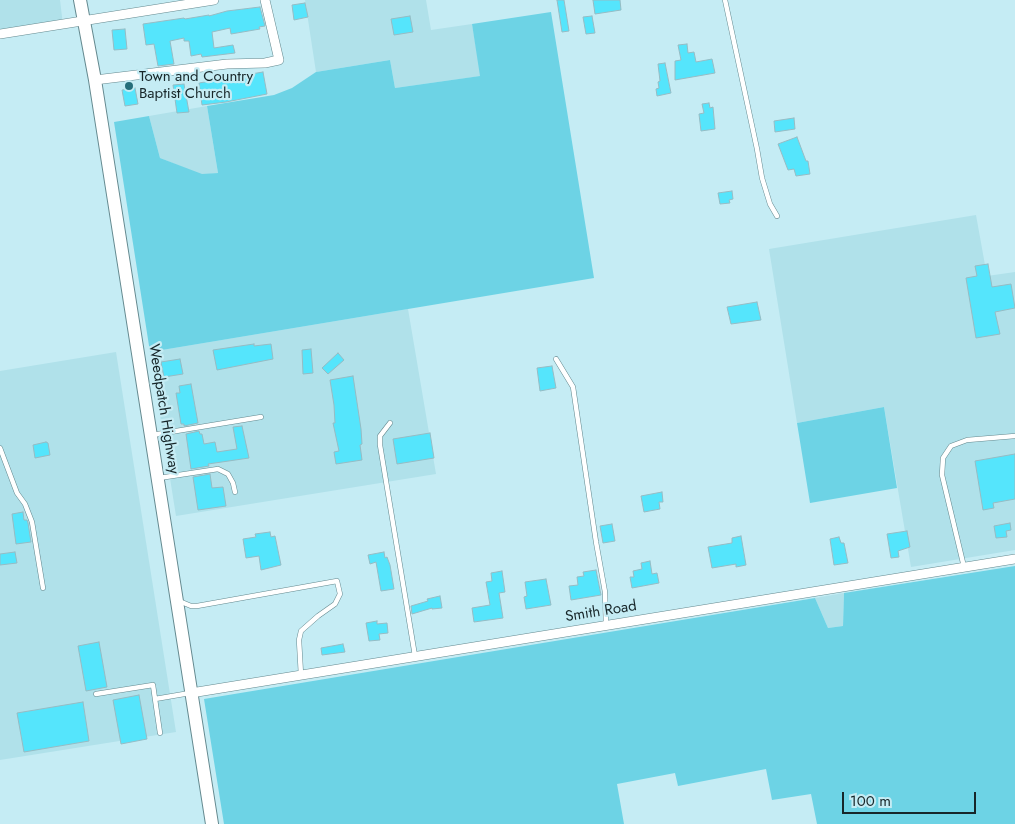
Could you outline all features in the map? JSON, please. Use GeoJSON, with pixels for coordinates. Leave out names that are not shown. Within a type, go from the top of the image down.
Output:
{"type":"FeatureCollection","features":[{"type":"Feature","properties":{"kind":"main road","name":"Weedpatch Highway"},"geometry":{"type":"LineString","coordinates":[[80,0],[95,80],[212,824]]}},
{"type":"Feature","properties":{"kind":"street"},"geometry":{"type":"LineString","coordinates":[[0,34],[214,0]]}},
{"type":"Feature","properties":{"kind":"street"},"geometry":{"type":"LineString","coordinates":[[95,80],[227,64],[265,63],[278,60],[264,0]]}},
{"type":"Feature","properties":{"kind":"street","name":"Smith Road"},"geometry":{"type":"LineString","coordinates":[[191,693],[1015,558]]}},
{"type":"Feature","properties":{"kind":"lane"},"geometry":{"type":"LineString","coordinates":[[725,0],[762,178],[770,204],[777,216]]}},
{"type":"Feature","properties":{"kind":"lane"},"geometry":{"type":"LineString","coordinates":[[556,359],[573,387],[605,592],[606,625]]}},
{"type":"Feature","properties":{"kind":"lane"},"geometry":{"type":"LineString","coordinates":[[151,435],[260,417]]}},
{"type":"Feature","properties":{"kind":"lane"},"geometry":{"type":"LineString","coordinates":[[390,423],[380,436],[380,445],[415,656]]}},
{"type":"Feature","properties":{"kind":"lane"},"geometry":{"type":"LineString","coordinates":[[964,567],[942,475],[943,458],[951,446],[966,440],[1015,436]]}},
{"type":"Feature","properties":{"kind":"lane"},"geometry":{"type":"LineString","coordinates":[[0,448],[17,493],[25,504],[32,522],[43,588]]}},
{"type":"Feature","properties":{"kind":"lane"},"geometry":{"type":"LineString","coordinates":[[158,479],[218,469],[228,474],[235,492]]}},
{"type":"Feature","properties":{"kind":"lane"},"geometry":{"type":"LineString","coordinates":[[176,598],[186,604],[197,606],[333,580],[337,581],[340,594],[335,604],[301,631],[299,640],[301,675]]}},
{"type":"Feature","properties":{"kind":"lane"},"geometry":{"type":"LineString","coordinates":[[96,694],[153,685],[160,732]]}},
{"type":"Feature","properties":{"kind":"lane"},"geometry":{"type":"LineString","coordinates":[[155,699],[191,693]]}},
{"type":"Feature","properties":{"kind":"shaded area"},"geometry":{"type":"Polygon","coordinates":[[[0,0],[60,0],[63,25],[0,35],[0,0]]]}},
{"type":"Feature","properties":{"kind":"shaded area"},"geometry":{"type":"Polygon","coordinates":[[[305,0],[426,0],[431,30],[472,24],[481,76],[395,88],[390,60],[316,72],[305,0]]]}},
{"type":"Feature","properties":{"kind":"shaded area"},"geometry":{"type":"Polygon","coordinates":[[[551,12],[594,278],[150,352],[114,122],[149,116],[160,158],[202,174],[218,173],[207,106],[274,95],[292,88],[316,72],[390,60],[395,88],[480,76],[472,24],[551,12]]]}},
{"type":"Feature","properties":{"kind":"shaded area"},"geometry":{"type":"Polygon","coordinates":[[[207,106],[218,173],[202,175],[160,158],[149,116],[207,106]]]}},
{"type":"Feature","properties":{"kind":"shaded area"},"geometry":{"type":"Polygon","coordinates":[[[976,215],[987,276],[1015,272],[1015,550],[911,567],[884,407],[797,423],[769,249],[976,215]]]}},
{"type":"Feature","properties":{"kind":"shaded area"},"geometry":{"type":"Polygon","coordinates":[[[408,309],[436,474],[176,516],[150,352],[408,309]]]}},
{"type":"Feature","properties":{"kind":"shaded area"},"geometry":{"type":"Polygon","coordinates":[[[116,352],[176,732],[0,760],[0,371],[116,352]]]}},
{"type":"Feature","properties":{"kind":"shaded area"},"geometry":{"type":"Polygon","coordinates":[[[884,407],[897,488],[810,503],[797,423],[884,407]]]}},
{"type":"Feature","properties":{"kind":"shaded area"},"geometry":{"type":"Polygon","coordinates":[[[1015,566],[1015,824],[817,824],[811,794],[772,800],[766,769],[678,786],[675,773],[617,784],[624,824],[224,824],[204,699],[815,598],[828,628],[843,626],[844,593],[1015,566]]]}},
{"type":"Feature","properties":{"kind":"shaded area"},"geometry":{"type":"Polygon","coordinates":[[[844,593],[843,626],[828,628],[815,598],[844,593]]]}},
{"type":"Feature","properties":{"kind":"building"},"geometry":{"type":"Polygon","coordinates":[[[557,0],[564,0],[569,31],[562,32],[557,0]]]}},
{"type":"Feature","properties":{"kind":"building"},"geometry":{"type":"Polygon","coordinates":[[[593,0],[620,0],[621,10],[595,14],[593,0]]]}},
{"type":"Feature","properties":{"kind":"building"},"geometry":{"type":"Polygon","coordinates":[[[305,3],[308,17],[294,20],[292,5],[305,3]]]}},
{"type":"Feature","properties":{"kind":"building"},"geometry":{"type":"Polygon","coordinates":[[[260,7],[265,26],[259,27],[260,29],[231,34],[230,28],[212,32],[214,48],[233,45],[235,53],[202,57],[201,54],[191,56],[189,41],[184,41],[184,38],[170,41],[174,64],[158,66],[154,44],[146,45],[143,24],[209,16],[227,11],[260,7]]]}},
{"type":"Feature","properties":{"kind":"building"},"geometry":{"type":"Polygon","coordinates":[[[410,16],[413,32],[394,35],[391,19],[410,16]]]}},
{"type":"Feature","properties":{"kind":"building"},"geometry":{"type":"Polygon","coordinates":[[[592,16],[595,33],[586,34],[583,17],[592,16]]]}},
{"type":"Feature","properties":{"kind":"building"},"geometry":{"type":"Polygon","coordinates":[[[125,29],[127,49],[114,50],[112,30],[125,29]]]}},
{"type":"Feature","properties":{"kind":"building"},"geometry":{"type":"Polygon","coordinates":[[[687,44],[688,53],[694,52],[696,62],[712,59],[715,73],[675,80],[675,61],[681,60],[678,45],[687,44]]]}},
{"type":"Feature","properties":{"kind":"building"},"geometry":{"type":"Polygon","coordinates":[[[665,63],[671,93],[657,96],[656,89],[659,88],[658,82],[660,81],[658,64],[665,63]]]}},
{"type":"Feature","properties":{"kind":"building"},"geometry":{"type":"Polygon","coordinates":[[[263,72],[267,94],[202,105],[199,83],[263,72]]]}},
{"type":"Feature","properties":{"kind":"building"},"geometry":{"type":"Polygon","coordinates":[[[184,84],[189,112],[177,113],[173,85],[184,84]]]}},
{"type":"Feature","properties":{"kind":"building"},"geometry":{"type":"Polygon","coordinates":[[[135,88],[138,104],[125,106],[122,90],[135,88]]]}},
{"type":"Feature","properties":{"kind":"building"},"geometry":{"type":"Polygon","coordinates":[[[709,103],[710,108],[713,107],[715,129],[701,131],[699,114],[704,113],[702,104],[709,103]]]}},
{"type":"Feature","properties":{"kind":"building"},"geometry":{"type":"Polygon","coordinates":[[[794,118],[795,129],[775,132],[774,121],[794,118]]]}},
{"type":"Feature","properties":{"kind":"building"},"geometry":{"type":"Polygon","coordinates":[[[797,137],[806,161],[808,161],[810,174],[796,176],[794,169],[788,170],[778,144],[797,137]]]}},
{"type":"Feature","properties":{"kind":"building"},"geometry":{"type":"Polygon","coordinates":[[[732,191],[733,199],[729,200],[730,203],[720,204],[718,193],[732,191]]]}},
{"type":"Feature","properties":{"kind":"building"},"geometry":{"type":"Polygon","coordinates":[[[988,264],[992,287],[1011,284],[1015,308],[995,312],[1000,334],[976,338],[966,278],[977,276],[975,266],[988,264]]]}},
{"type":"Feature","properties":{"kind":"building"},"geometry":{"type":"Polygon","coordinates":[[[757,302],[761,320],[731,324],[727,307],[757,302]]]}},
{"type":"Feature","properties":{"kind":"building"},"geometry":{"type":"Polygon","coordinates":[[[254,344],[254,346],[271,344],[273,359],[217,370],[213,350],[254,344]]]}},
{"type":"Feature","properties":{"kind":"building"},"geometry":{"type":"Polygon","coordinates":[[[311,349],[313,373],[303,374],[302,350],[311,349]]]}},
{"type":"Feature","properties":{"kind":"building"},"geometry":{"type":"Polygon","coordinates":[[[338,353],[344,360],[328,374],[322,368],[338,353]]]}},
{"type":"Feature","properties":{"kind":"building"},"geometry":{"type":"Polygon","coordinates":[[[180,359],[183,374],[164,377],[161,362],[180,359]]]}},
{"type":"Feature","properties":{"kind":"building"},"geometry":{"type":"Polygon","coordinates":[[[552,366],[556,388],[540,391],[537,368],[552,366]]]}},
{"type":"Feature","properties":{"kind":"building"},"geometry":{"type":"Polygon","coordinates":[[[353,376],[361,429],[362,444],[360,445],[362,460],[336,464],[334,452],[339,451],[333,423],[335,423],[334,405],[330,380],[353,376]]]}},
{"type":"Feature","properties":{"kind":"building"},"geometry":{"type":"Polygon","coordinates":[[[191,384],[198,423],[184,426],[184,424],[181,424],[176,393],[180,393],[179,386],[191,384]]]}},
{"type":"Feature","properties":{"kind":"building"},"geometry":{"type":"Polygon","coordinates":[[[242,426],[249,458],[208,464],[209,466],[191,469],[186,434],[199,431],[202,434],[204,444],[215,442],[217,452],[237,449],[233,427],[242,426]]]}},
{"type":"Feature","properties":{"kind":"building"},"geometry":{"type":"Polygon","coordinates":[[[430,433],[434,458],[397,464],[393,439],[430,433]]]}},
{"type":"Feature","properties":{"kind":"building"},"geometry":{"type":"Polygon","coordinates":[[[48,443],[50,455],[35,458],[33,445],[48,443]]]}},
{"type":"Feature","properties":{"kind":"building"},"geometry":{"type":"Polygon","coordinates":[[[1015,454],[1015,499],[993,503],[994,508],[983,510],[975,461],[1015,454]]]}},
{"type":"Feature","properties":{"kind":"building"},"geometry":{"type":"Polygon","coordinates":[[[210,474],[212,488],[223,487],[226,506],[198,510],[193,477],[210,474]]]}},
{"type":"Feature","properties":{"kind":"building"},"geometry":{"type":"Polygon","coordinates":[[[662,492],[663,502],[659,502],[660,509],[644,512],[641,496],[662,492]]]}},
{"type":"Feature","properties":{"kind":"building"},"geometry":{"type":"Polygon","coordinates":[[[23,512],[24,520],[27,520],[28,523],[31,542],[16,544],[12,514],[23,512]]]}},
{"type":"Feature","properties":{"kind":"building"},"geometry":{"type":"Polygon","coordinates":[[[1010,523],[1011,530],[1006,531],[1007,537],[996,538],[994,526],[1010,523]]]}},
{"type":"Feature","properties":{"kind":"building"},"geometry":{"type":"Polygon","coordinates":[[[612,524],[615,541],[603,543],[600,526],[612,524]]]}},
{"type":"Feature","properties":{"kind":"building"},"geometry":{"type":"Polygon","coordinates":[[[907,531],[910,547],[898,551],[899,557],[891,558],[887,534],[907,531]]]}},
{"type":"Feature","properties":{"kind":"building"},"geometry":{"type":"Polygon","coordinates":[[[270,532],[271,537],[275,536],[281,565],[261,570],[259,556],[246,558],[243,539],[256,537],[255,534],[270,532]]]}},
{"type":"Feature","properties":{"kind":"building"},"geometry":{"type":"Polygon","coordinates":[[[741,536],[746,565],[736,567],[736,564],[712,568],[708,547],[732,543],[732,538],[741,536]]]}},
{"type":"Feature","properties":{"kind":"building"},"geometry":{"type":"Polygon","coordinates":[[[839,537],[841,543],[844,543],[848,563],[834,565],[830,539],[839,537]]]}},
{"type":"Feature","properties":{"kind":"building"},"geometry":{"type":"Polygon","coordinates":[[[15,552],[17,563],[0,565],[0,554],[15,552]]]}},
{"type":"Feature","properties":{"kind":"building"},"geometry":{"type":"Polygon","coordinates":[[[384,552],[385,558],[387,557],[390,565],[394,589],[381,591],[376,562],[370,564],[368,555],[384,552]]]}},
{"type":"Feature","properties":{"kind":"building"},"geometry":{"type":"Polygon","coordinates":[[[650,561],[652,574],[657,573],[659,583],[632,588],[630,577],[634,577],[633,571],[642,569],[641,563],[650,561]]]}},
{"type":"Feature","properties":{"kind":"building"},"geometry":{"type":"Polygon","coordinates":[[[596,570],[601,595],[571,600],[569,586],[578,585],[577,577],[584,576],[583,572],[596,570]]]}},
{"type":"Feature","properties":{"kind":"building"},"geometry":{"type":"Polygon","coordinates":[[[502,571],[505,592],[499,593],[503,618],[474,622],[472,608],[490,605],[486,582],[492,581],[491,573],[502,571]]]}},
{"type":"Feature","properties":{"kind":"building"},"geometry":{"type":"Polygon","coordinates":[[[546,579],[551,605],[526,609],[524,597],[527,596],[525,582],[546,579]]]}},
{"type":"Feature","properties":{"kind":"building"},"geometry":{"type":"Polygon","coordinates":[[[440,596],[442,608],[432,608],[412,614],[411,606],[440,596]]]}},
{"type":"Feature","properties":{"kind":"building"},"geometry":{"type":"Polygon","coordinates":[[[377,621],[377,624],[387,623],[388,633],[379,634],[380,640],[369,641],[366,623],[377,621]]]}},
{"type":"Feature","properties":{"kind":"building"},"geometry":{"type":"Polygon","coordinates":[[[99,642],[107,687],[86,691],[78,646],[99,642]]]}},
{"type":"Feature","properties":{"kind":"building"},"geometry":{"type":"Polygon","coordinates":[[[343,644],[345,652],[322,655],[321,648],[343,644]]]}},
{"type":"Feature","properties":{"kind":"building"},"geometry":{"type":"Polygon","coordinates":[[[139,695],[147,739],[121,744],[113,700],[139,695]]]}},
{"type":"Feature","properties":{"kind":"building"},"geometry":{"type":"Polygon","coordinates":[[[83,702],[89,741],[24,752],[17,713],[83,702]]]}},
{"type":"Feature","properties":{"kind":"place","name":"Town and Country Baptist Church"},"geometry":{"type":"Point","coordinates":[129,86]}}]}
